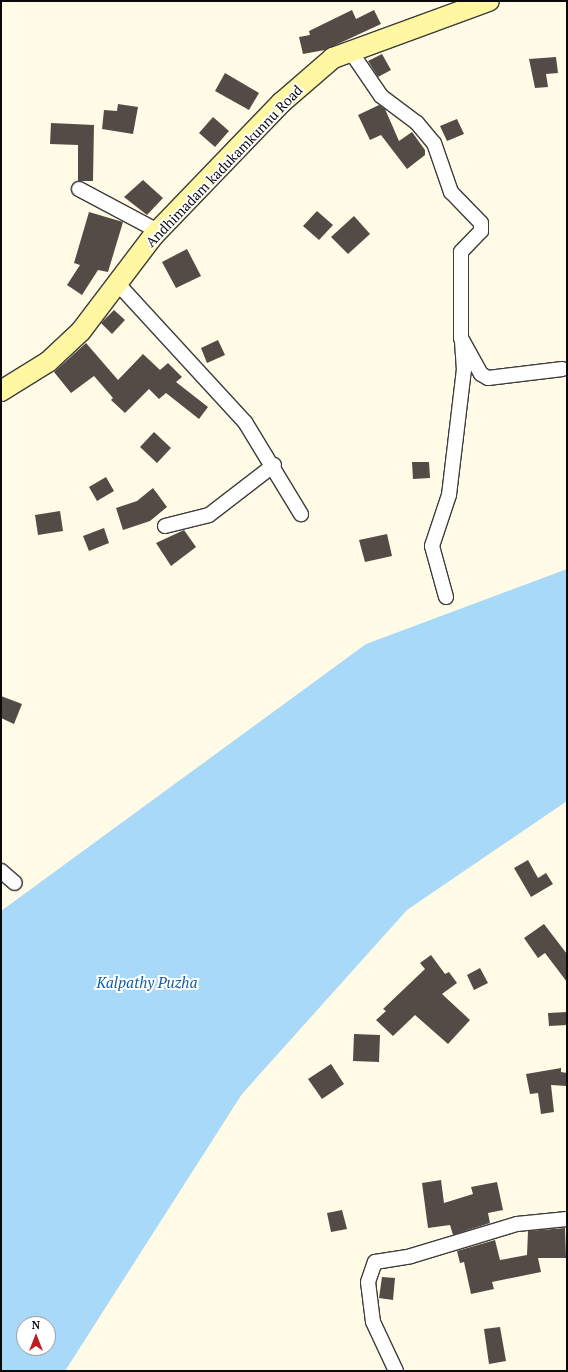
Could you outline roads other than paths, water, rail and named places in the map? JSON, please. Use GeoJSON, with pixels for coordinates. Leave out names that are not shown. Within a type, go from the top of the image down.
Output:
{"type":"FeatureCollection","features":[{"type":"Feature","properties":{"kind":"street","name":"Andhimadam kadukamkunnu Road"},"geometry":{"type":"LineString","coordinates":[[1,391],[48,362],[81,331],[158,231],[281,103],[332,58],[488,1]]}},
{"type":"Feature","properties":{"kind":"street"},"geometry":{"type":"LineString","coordinates":[[351,52],[381,96],[417,123],[434,143],[451,192],[481,222],[481,231],[461,252],[461,338],[464,370],[449,495],[432,546],[446,597]]}},
{"type":"Feature","properties":{"kind":"street"},"geometry":{"type":"LineString","coordinates":[[79,190],[158,231]]}},
{"type":"Feature","properties":{"kind":"street"},"geometry":{"type":"LineString","coordinates":[[117,283],[245,422],[274,465],[301,514]]}},
{"type":"Feature","properties":{"kind":"street"},"geometry":{"type":"LineString","coordinates":[[461,338],[481,374],[488,378],[562,369]]}},
{"type":"Feature","properties":{"kind":"street"},"geometry":{"type":"LineString","coordinates":[[165,526],[208,514],[274,465]]}},
{"type":"Feature","properties":{"kind":"street"},"geometry":{"type":"LineString","coordinates":[[1,871],[15,883]]}},
{"type":"Feature","properties":{"kind":"street"},"geometry":{"type":"LineString","coordinates":[[396,1371],[373,1322],[368,1282],[375,1262],[411,1256],[517,1224],[567,1219]]}},
{"type":"Feature","properties":{"kind":"water","name":"Kalpathy Puzha"},"geometry":{"type":"Polygon","coordinates":[[[567,569],[567,801],[407,910],[242,1094],[65,1371],[1,1371],[1,911],[366,644],[567,569]]]}}]}
